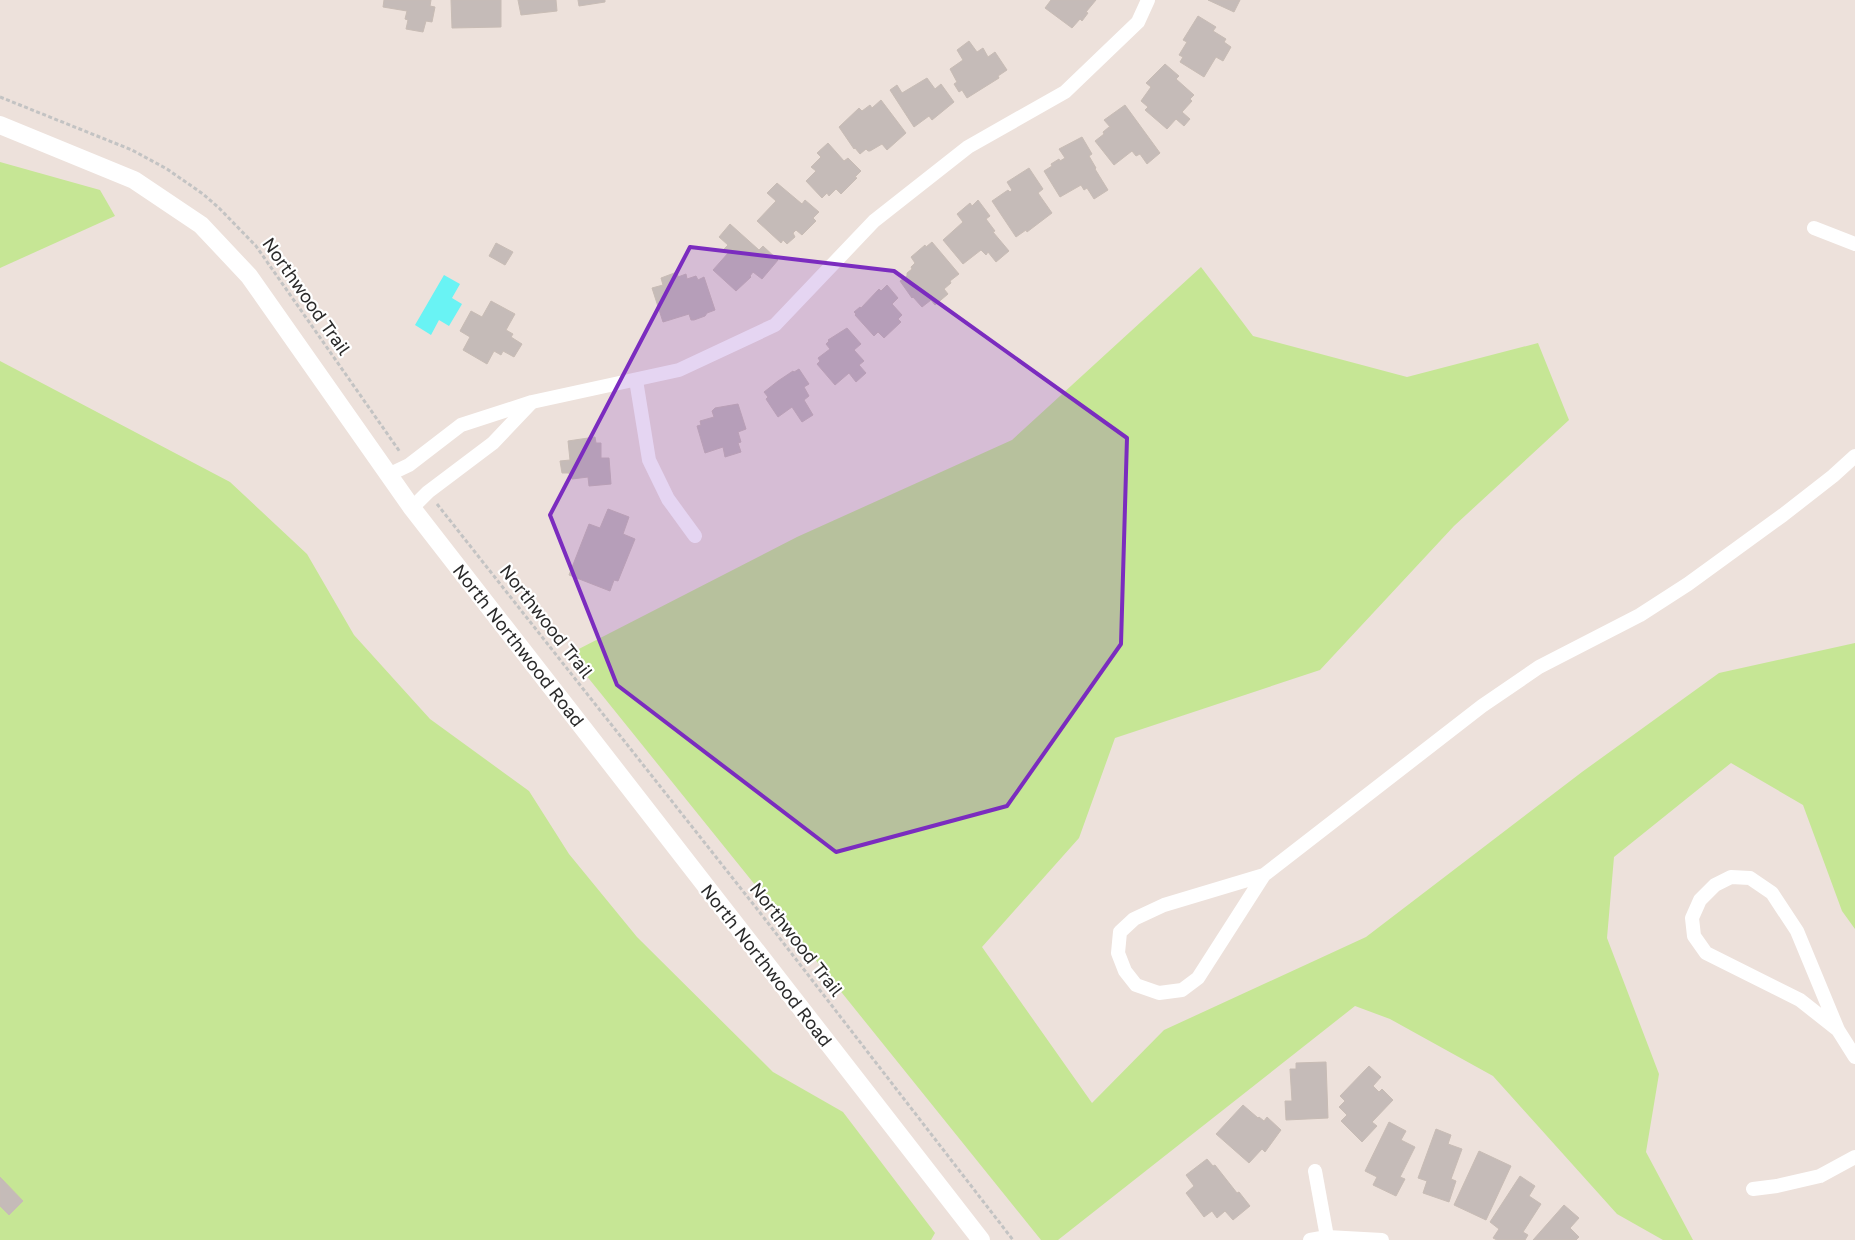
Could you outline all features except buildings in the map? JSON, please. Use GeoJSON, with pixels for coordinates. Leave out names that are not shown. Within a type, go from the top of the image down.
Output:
{"type":"FeatureCollection","features":[{"type":"Feature","properties":{"kind":"street"},"geometry":{"type":"LineString","coordinates":[[388,475],[409,465],[461,425],[532,402],[679,370],[775,325],[874,221],[968,147],[1065,92],[1138,22],[1148,0]]}},
{"type":"Feature","properties":{"kind":"street","name":"North Northwood Road"},"geometry":{"type":"LineString","coordinates":[[0,125],[134,180],[201,225],[250,276],[412,508],[981,1240]]}},
{"type":"Feature","properties":{"kind":"street"},"geometry":{"type":"LineString","coordinates":[[1814,228],[1855,244]]}},
{"type":"Feature","properties":{"kind":"street"},"geometry":{"type":"LineString","coordinates":[[636,380],[649,460],[668,499],[696,536]]}},
{"type":"Feature","properties":{"kind":"street"},"geometry":{"type":"LineString","coordinates":[[412,508],[428,492],[493,444],[532,402]]}},
{"type":"Feature","properties":{"kind":"street"},"geometry":{"type":"LineString","coordinates":[[1264,875],[1164,905],[1134,919],[1120,932],[1118,954],[1125,971],[1136,985],[1160,993],[1182,990],[1198,978],[1264,875],[1482,706],[1539,667],[1640,615],[1688,584],[1783,516],[1855,456]]}},
{"type":"Feature","properties":{"kind":"street"},"geometry":{"type":"LineString","coordinates":[[1838,1030],[1800,1000],[1706,953],[1694,936],[1692,918],[1700,900],[1715,885],[1731,877],[1750,878],[1772,893],[1797,932],[1838,1030],[1855,1057]]}},
{"type":"Feature","properties":{"kind":"street"},"geometry":{"type":"LineString","coordinates":[[1753,1189],[1777,1186],[1820,1176],[1855,1157]]}},
{"type":"Feature","properties":{"kind":"street"},"geometry":{"type":"LineString","coordinates":[[1315,1171],[1327,1237]]}},
{"type":"Feature","properties":{"kind":"street"},"geometry":{"type":"LineString","coordinates":[[1310,1240],[1327,1237],[1382,1240]]}},
{"type":"Feature","properties":{"kind":"path","name":"Northwood Trail"},"geometry":{"type":"LineString","coordinates":[[0,97],[132,150],[167,169],[220,208],[256,246],[409,465]]}},
{"type":"Feature","properties":{"kind":"path","name":"Northwood Trail"},"geometry":{"type":"LineString","coordinates":[[428,492],[761,914],[1013,1240]]}},
{"type":"Feature","properties":{"kind":"highlighted area"},"geometry":{"type":"Polygon","coordinates":[[[690,247],[894,271],[1127,438],[1121,644],[1007,806],[836,852],[617,685],[550,515],[690,247]]]}},
{"type":"Feature","properties":{"kind":"green space"},"geometry":{"type":"Polygon","coordinates":[[[0,162],[100,190],[115,216],[0,268],[0,162]]]}},
{"type":"Feature","properties":{"kind":"green space"},"geometry":{"type":"Polygon","coordinates":[[[1201,267],[1253,336],[1407,377],[1538,343],[1569,420],[1454,526],[1320,670],[1115,738],[1079,838],[982,947],[1092,1103],[1164,1030],[1366,937],[1582,772],[1719,673],[1855,643],[1855,929],[1842,911],[1803,805],[1731,763],[1614,857],[1607,938],[1659,1074],[1646,1152],[1693,1240],[1663,1240],[1617,1214],[1493,1076],[1390,1019],[1355,1006],[1058,1240],[1041,1240],[569,654],[797,537],[1012,440],[1201,267]]]}},
{"type":"Feature","properties":{"kind":"green space"},"geometry":{"type":"Polygon","coordinates":[[[0,361],[230,482],[307,554],[354,635],[430,719],[529,791],[569,854],[637,937],[773,1072],[843,1112],[935,1233],[931,1240],[0,1240],[0,361]]]}},
{"type":"Feature","properties":{"kind":"water"},"geometry":{"type":"Polygon","coordinates":[[[444,275],[460,284],[452,298],[462,304],[449,326],[439,320],[431,335],[415,325],[444,275]]]}}]}
